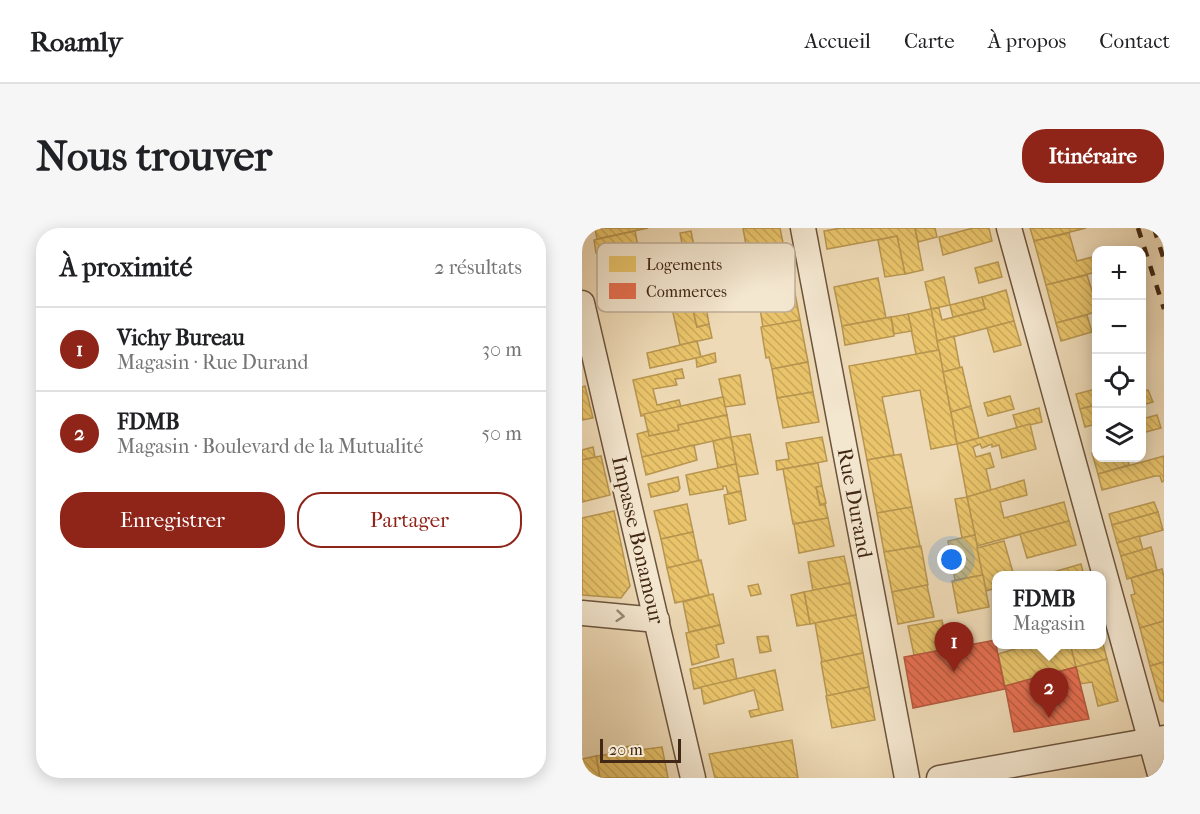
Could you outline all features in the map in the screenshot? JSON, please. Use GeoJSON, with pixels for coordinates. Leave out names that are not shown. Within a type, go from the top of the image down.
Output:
{"type":"FeatureCollection","features":[{"type":"Feature","properties":{"kind":"street","name":"Rue Durand"},"geometry":{"type":"LineString","coordinates":[[803,228],[907,778]]}},
{"type":"Feature","properties":{"kind":"street"},"geometry":{"type":"LineString","coordinates":[[1009,228],[1157,740],[1161,778]]}},
{"type":"Feature","properties":{"kind":"street","name":"Impasse Bonamour"},"geometry":{"type":"LineString","coordinates":[[582,303],[693,778]]}},
{"type":"Feature","properties":{"kind":"street"},"geometry":{"type":"LineString","coordinates":[[582,613],[657,620]]}},
{"type":"Feature","properties":{"kind":"street"},"geometry":{"type":"LineString","coordinates":[[939,778],[1056,768],[1157,740]]}},
{"type":"Feature","properties":{"kind":"building: Logements"},"geometry":{"type":"Polygon","coordinates":[[[595,228],[648,228],[597,239],[595,228]]]}},
{"type":"Feature","properties":{"kind":"building: Logements"},"geometry":{"type":"Polygon","coordinates":[[[743,228],[780,228],[783,243],[746,243],[743,228]]]}},
{"type":"Feature","properties":{"kind":"building: Logements"},"geometry":{"type":"Polygon","coordinates":[[[841,228],[915,228],[923,270],[905,274],[897,236],[827,249],[824,231],[841,228]]]}},
{"type":"Feature","properties":{"kind":"building: Logements"},"geometry":{"type":"Polygon","coordinates":[[[915,228],[935,228],[937,237],[918,242],[915,228]]]}},
{"type":"Feature","properties":{"kind":"building: Logements"},"geometry":{"type":"Polygon","coordinates":[[[973,228],[989,228],[992,241],[943,255],[939,237],[973,228]]]}},
{"type":"Feature","properties":{"kind":"building: Logements"},"geometry":{"type":"Polygon","coordinates":[[[1030,228],[1086,228],[1034,241],[1030,228]]]}},
{"type":"Feature","properties":{"kind":"building: Logements"},"geometry":{"type":"Polygon","coordinates":[[[635,231],[637,243],[597,243],[596,253],[594,240],[635,231]]]}},
{"type":"Feature","properties":{"kind":"building: Logements"},"geometry":{"type":"Polygon","coordinates":[[[691,231],[693,243],[682,243],[680,233],[691,231]]]}},
{"type":"Feature","properties":{"kind":"building: Logements"},"geometry":{"type":"Polygon","coordinates":[[[1069,233],[1077,261],[1092,257],[1092,273],[1046,285],[1034,241],[1069,233]]]}},
{"type":"Feature","properties":{"kind":"building: Logements"},"geometry":{"type":"Polygon","coordinates":[[[897,236],[905,274],[885,277],[878,240],[897,236]]]}},
{"type":"Feature","properties":{"kind":"building: Logements"},"geometry":{"type":"Polygon","coordinates":[[[998,262],[1002,277],[979,283],[975,268],[998,262]]]}},
{"type":"Feature","properties":{"kind":"building: Logements"},"geometry":{"type":"Polygon","coordinates":[[[1087,275],[1092,291],[1092,313],[1056,323],[1046,285],[1087,275]]]}},
{"type":"Feature","properties":{"kind":"building: Logements"},"geometry":{"type":"Polygon","coordinates":[[[944,277],[950,305],[931,309],[925,282],[944,277]]]}},
{"type":"Feature","properties":{"kind":"building: Logements"},"geometry":{"type":"Polygon","coordinates":[[[878,278],[886,318],[842,326],[834,287],[878,278]]]}},
{"type":"Feature","properties":{"kind":"building: Logements"},"geometry":{"type":"Polygon","coordinates":[[[1006,290],[1014,321],[937,341],[931,309],[939,308],[942,320],[985,309],[982,297],[1006,290]]]}},
{"type":"Feature","properties":{"kind":"building: Logements"},"geometry":{"type":"Polygon","coordinates":[[[795,294],[800,320],[763,327],[761,312],[795,312],[795,294]]]}},
{"type":"Feature","properties":{"kind":"building: Logements"},"geometry":{"type":"Polygon","coordinates":[[[982,297],[985,309],[953,317],[950,305],[982,297]]]}},
{"type":"Feature","properties":{"kind":"building: Logements"},"geometry":{"type":"Polygon","coordinates":[[[931,309],[939,350],[916,354],[908,314],[931,309]]]}},
{"type":"Feature","properties":{"kind":"building: Logements"},"geometry":{"type":"Polygon","coordinates":[[[673,312],[693,312],[697,327],[709,324],[712,338],[680,345],[673,312]]]}},
{"type":"Feature","properties":{"kind":"building: Logements"},"geometry":{"type":"Polygon","coordinates":[[[693,312],[707,312],[709,324],[697,327],[693,312]]]}},
{"type":"Feature","properties":{"kind":"building: Logements"},"geometry":{"type":"Polygon","coordinates":[[[908,314],[912,331],[894,334],[891,317],[908,314]]]}},
{"type":"Feature","properties":{"kind":"building: Logements"},"geometry":{"type":"Polygon","coordinates":[[[1087,315],[1092,332],[1061,341],[1056,323],[1087,315]]]}},
{"type":"Feature","properties":{"kind":"building: Logements"},"geometry":{"type":"Polygon","coordinates":[[[891,317],[894,336],[845,345],[842,326],[891,317]]]}},
{"type":"Feature","properties":{"kind":"building: Logements"},"geometry":{"type":"Polygon","coordinates":[[[800,320],[808,362],[772,369],[769,357],[766,358],[761,327],[800,320]]]}},
{"type":"Feature","properties":{"kind":"building: Logements"},"geometry":{"type":"Polygon","coordinates":[[[1014,321],[1021,345],[994,352],[987,328],[1014,321]]]}},
{"type":"Feature","properties":{"kind":"building: Logements"},"geometry":{"type":"Polygon","coordinates":[[[954,336],[960,368],[943,372],[937,341],[954,336]]]}},
{"type":"Feature","properties":{"kind":"building: Logements"},"geometry":{"type":"Polygon","coordinates":[[[697,341],[701,357],[650,368],[647,353],[697,341]]]}},
{"type":"Feature","properties":{"kind":"building: Logements"},"geometry":{"type":"Polygon","coordinates":[[[939,350],[957,444],[931,449],[920,390],[882,397],[894,455],[867,460],[849,366],[939,350]]]}},
{"type":"Feature","properties":{"kind":"building: Logements"},"geometry":{"type":"Polygon","coordinates":[[[715,353],[716,362],[697,367],[696,358],[715,353]]]}},
{"type":"Feature","properties":{"kind":"building: Logements"},"geometry":{"type":"Polygon","coordinates":[[[808,362],[813,392],[777,398],[772,369],[808,362]]]}},
{"type":"Feature","properties":{"kind":"building: Logements"},"geometry":{"type":"Polygon","coordinates":[[[962,367],[971,406],[951,412],[943,372],[962,367]]]}},
{"type":"Feature","properties":{"kind":"building: Logements"},"geometry":{"type":"Polygon","coordinates":[[[682,369],[684,378],[675,379],[677,385],[653,389],[657,405],[679,400],[681,407],[641,416],[633,380],[682,369]]]}},
{"type":"Feature","properties":{"kind":"building: Logements"},"geometry":{"type":"Polygon","coordinates":[[[740,375],[745,404],[725,407],[719,379],[740,375]]]}},
{"type":"Feature","properties":{"kind":"building: Logements"},"geometry":{"type":"Polygon","coordinates":[[[585,386],[593,418],[582,420],[582,387],[585,386]]]}},
{"type":"Feature","properties":{"kind":"building: Logements"},"geometry":{"type":"Polygon","coordinates":[[[1092,390],[1092,406],[1080,409],[1076,394],[1092,390]]]}},
{"type":"Feature","properties":{"kind":"building: Logements"},"geometry":{"type":"Polygon","coordinates":[[[1148,390],[1153,402],[1146,404],[1146,391],[1148,390]]]}},
{"type":"Feature","properties":{"kind":"building: Logements"},"geometry":{"type":"Polygon","coordinates":[[[813,392],[819,422],[783,428],[777,398],[813,392]]]}},
{"type":"Feature","properties":{"kind":"building: Logements"},"geometry":{"type":"Polygon","coordinates":[[[1010,396],[1014,409],[988,416],[984,403],[1010,396]]]}},
{"type":"Feature","properties":{"kind":"building: Logements"},"geometry":{"type":"Polygon","coordinates":[[[723,397],[727,415],[678,425],[679,430],[649,436],[644,414],[723,397]]]}},
{"type":"Feature","properties":{"kind":"building: Logements"},"geometry":{"type":"Polygon","coordinates":[[[971,406],[979,438],[957,444],[951,412],[971,406]]]}},
{"type":"Feature","properties":{"kind":"building: Logements"},"geometry":{"type":"Polygon","coordinates":[[[1092,406],[1092,425],[1085,427],[1080,409],[1092,406]]]}},
{"type":"Feature","properties":{"kind":"building: Logements"},"geometry":{"type":"Polygon","coordinates":[[[1039,408],[1042,422],[1017,428],[1013,415],[1039,408]]]}},
{"type":"Feature","properties":{"kind":"building: Logements"},"geometry":{"type":"Polygon","coordinates":[[[727,415],[731,437],[642,457],[637,434],[648,431],[649,436],[679,430],[678,425],[727,415]]]}},
{"type":"Feature","properties":{"kind":"building: Logements"},"geometry":{"type":"Polygon","coordinates":[[[1157,415],[1161,428],[1146,432],[1146,418],[1157,415]]]}},
{"type":"Feature","properties":{"kind":"building: Logements"},"geometry":{"type":"Polygon","coordinates":[[[1030,424],[1036,449],[1002,458],[999,445],[992,447],[992,444],[982,448],[980,444],[973,447],[976,457],[990,453],[994,467],[986,469],[991,490],[967,497],[957,444],[1030,424]]]}},
{"type":"Feature","properties":{"kind":"building: Logements"},"geometry":{"type":"Polygon","coordinates":[[[750,434],[758,474],[738,477],[731,437],[750,434]]]}},
{"type":"Feature","properties":{"kind":"building: Logements"},"geometry":{"type":"Polygon","coordinates":[[[731,437],[736,464],[718,468],[713,441],[731,437]]]}},
{"type":"Feature","properties":{"kind":"building: Logements"},"geometry":{"type":"Polygon","coordinates":[[[822,437],[827,461],[777,470],[776,461],[789,459],[786,443],[822,437]]]}},
{"type":"Feature","properties":{"kind":"building: Logements"},"geometry":{"type":"Polygon","coordinates":[[[694,445],[697,460],[646,475],[642,457],[694,445]]]}},
{"type":"Feature","properties":{"kind":"building: Logements"},"geometry":{"type":"Polygon","coordinates":[[[593,447],[595,457],[582,460],[582,450],[593,447]]]}},
{"type":"Feature","properties":{"kind":"building: Logements"},"geometry":{"type":"Polygon","coordinates":[[[901,454],[912,507],[877,513],[867,460],[901,454]]]}},
{"type":"Feature","properties":{"kind":"building: Logements"},"geometry":{"type":"Polygon","coordinates":[[[601,456],[610,495],[582,502],[582,460],[601,456]]]}},
{"type":"Feature","properties":{"kind":"building: Logements"},"geometry":{"type":"Polygon","coordinates":[[[1164,456],[1164,481],[1162,482],[1160,476],[1155,476],[1102,490],[1098,474],[1164,456]]]}},
{"type":"Feature","properties":{"kind":"building: Logements"},"geometry":{"type":"Polygon","coordinates":[[[1095,462],[1128,462],[1129,465],[1098,474],[1095,462]]]}},
{"type":"Feature","properties":{"kind":"building: Logements"},"geometry":{"type":"Polygon","coordinates":[[[818,463],[822,486],[816,487],[820,505],[825,504],[828,518],[793,524],[783,469],[818,463]]]}},
{"type":"Feature","properties":{"kind":"building: Logements"},"geometry":{"type":"Polygon","coordinates":[[[736,464],[741,491],[728,494],[726,486],[723,486],[723,489],[690,495],[686,475],[736,464]]]}},
{"type":"Feature","properties":{"kind":"building: Logements"},"geometry":{"type":"Polygon","coordinates":[[[678,477],[680,488],[678,491],[651,497],[648,484],[678,477]]]}},
{"type":"Feature","properties":{"kind":"building: Logements"},"geometry":{"type":"Polygon","coordinates":[[[1024,480],[1027,495],[1000,502],[1004,518],[1064,502],[1069,521],[977,546],[967,497],[1024,480]]]}},
{"type":"Feature","properties":{"kind":"building: Logements"},"geometry":{"type":"Polygon","coordinates":[[[822,486],[826,503],[820,505],[816,487],[822,486]]]}},
{"type":"Feature","properties":{"kind":"building: Logements"},"geometry":{"type":"Polygon","coordinates":[[[741,491],[746,520],[729,524],[724,495],[741,491]]]}},
{"type":"Feature","properties":{"kind":"building: Logements"},"geometry":{"type":"Polygon","coordinates":[[[967,497],[975,535],[962,538],[955,499],[967,497]]]}},
{"type":"Feature","properties":{"kind":"building: Logements"},"geometry":{"type":"Polygon","coordinates":[[[1154,502],[1158,512],[1112,525],[1109,514],[1154,502]]]}},
{"type":"Feature","properties":{"kind":"building: Logements"},"geometry":{"type":"Polygon","coordinates":[[[687,504],[693,532],[661,539],[654,511],[687,504]]]}},
{"type":"Feature","properties":{"kind":"building: Logements"},"geometry":{"type":"Polygon","coordinates":[[[912,507],[920,546],[884,552],[877,513],[912,507]]]}},
{"type":"Feature","properties":{"kind":"building: Logements"},"geometry":{"type":"Polygon","coordinates":[[[614,511],[630,586],[621,598],[582,595],[582,518],[614,511]]]}},
{"type":"Feature","properties":{"kind":"building: Logements"},"geometry":{"type":"Polygon","coordinates":[[[1158,512],[1163,530],[1117,543],[1112,525],[1158,512]]]}},
{"type":"Feature","properties":{"kind":"building: Logements"},"geometry":{"type":"Polygon","coordinates":[[[828,518],[834,546],[799,553],[794,524],[828,518]]]}},
{"type":"Feature","properties":{"kind":"building: Logements"},"geometry":{"type":"Polygon","coordinates":[[[1069,521],[1076,545],[1027,558],[1020,534],[1069,521]]]}},
{"type":"Feature","properties":{"kind":"building: Logements"},"geometry":{"type":"Polygon","coordinates":[[[693,532],[699,561],[667,568],[661,539],[693,532]]]}},
{"type":"Feature","properties":{"kind":"building: Logements"},"geometry":{"type":"Polygon","coordinates":[[[975,535],[983,575],[955,580],[948,541],[975,535]]]}},
{"type":"Feature","properties":{"kind":"building: Logements"},"geometry":{"type":"Polygon","coordinates":[[[1139,536],[1143,550],[1121,556],[1117,543],[1139,536]]]}},
{"type":"Feature","properties":{"kind":"building: Logements"},"geometry":{"type":"Polygon","coordinates":[[[1004,541],[1013,571],[992,571],[992,589],[986,591],[977,548],[1004,541]]]}},
{"type":"Feature","properties":{"kind":"building: Logements"},"geometry":{"type":"Polygon","coordinates":[[[921,546],[928,585],[892,592],[884,552],[921,546]]]}},
{"type":"Feature","properties":{"kind":"building: Logements"},"geometry":{"type":"Polygon","coordinates":[[[1151,547],[1157,570],[1127,579],[1121,556],[1151,547]]]}},
{"type":"Feature","properties":{"kind":"building: Logements"},"geometry":{"type":"Polygon","coordinates":[[[844,556],[850,583],[813,591],[808,562],[844,556]]]}},
{"type":"Feature","properties":{"kind":"building: Logements"},"geometry":{"type":"Polygon","coordinates":[[[701,560],[709,595],[675,603],[667,568],[701,560]]]}},
{"type":"Feature","properties":{"kind":"building: Logements"},"geometry":{"type":"Polygon","coordinates":[[[1081,564],[1083,571],[1057,571],[1081,564]]]}},
{"type":"Feature","properties":{"kind":"building: Logements"},"geometry":{"type":"Polygon","coordinates":[[[1162,569],[1164,621],[1140,628],[1131,595],[1135,594],[1131,578],[1162,569]]]}},
{"type":"Feature","properties":{"kind":"building: Logements"},"geometry":{"type":"Polygon","coordinates":[[[983,575],[989,607],[958,613],[952,581],[983,575]]]}},
{"type":"Feature","properties":{"kind":"building: Logements"},"geometry":{"type":"Polygon","coordinates":[[[850,583],[856,615],[810,624],[804,592],[850,583]]]}},
{"type":"Feature","properties":{"kind":"building: Logements"},"geometry":{"type":"Polygon","coordinates":[[[758,584],[761,594],[751,596],[748,586],[758,584]]]}},
{"type":"Feature","properties":{"kind":"building: Logements"},"geometry":{"type":"Polygon","coordinates":[[[927,585],[934,617],[898,624],[892,592],[927,585]]]}},
{"type":"Feature","properties":{"kind":"building: Logements"},"geometry":{"type":"Polygon","coordinates":[[[804,592],[810,624],[797,626],[791,595],[804,592]]]}},
{"type":"Feature","properties":{"kind":"building: Logements"},"geometry":{"type":"Polygon","coordinates":[[[713,594],[720,625],[689,632],[683,602],[713,594]]]}},
{"type":"Feature","properties":{"kind":"building: Logements"},"geometry":{"type":"Polygon","coordinates":[[[856,615],[863,653],[822,662],[815,623],[856,615]]]}},
{"type":"Feature","properties":{"kind":"building: Logements"},"geometry":{"type":"Polygon","coordinates":[[[942,620],[948,649],[914,655],[908,626],[942,620]]]}},
{"type":"Feature","properties":{"kind":"building: Logements"},"geometry":{"type":"Polygon","coordinates":[[[1164,621],[1164,662],[1150,666],[1140,628],[1164,621]]]}},
{"type":"Feature","properties":{"kind":"building: Logements"},"geometry":{"type":"Polygon","coordinates":[[[720,625],[724,643],[716,645],[719,657],[692,665],[686,633],[720,625]]]}},
{"type":"Feature","properties":{"kind":"building: Logements"},"geometry":{"type":"Polygon","coordinates":[[[768,636],[771,651],[760,653],[757,637],[768,636]]]}},
{"type":"Feature","properties":{"kind":"building: Logements"},"geometry":{"type":"Polygon","coordinates":[[[1014,649],[1071,649],[1076,667],[1005,686],[998,654],[1014,649]]]}},
{"type":"Feature","properties":{"kind":"building: Logements"},"geometry":{"type":"Polygon","coordinates":[[[1071,649],[1104,649],[1107,659],[1076,667],[1071,649]]]}},
{"type":"Feature","properties":{"kind":"building: Logements"},"geometry":{"type":"Polygon","coordinates":[[[863,653],[869,687],[827,696],[821,662],[863,653]]]}},
{"type":"Feature","properties":{"kind":"building: Logements"},"geometry":{"type":"Polygon","coordinates":[[[733,659],[737,680],[694,689],[690,669],[733,659]]]}},
{"type":"Feature","properties":{"kind":"building: Logements"},"geometry":{"type":"Polygon","coordinates":[[[1107,659],[1118,701],[1098,706],[1092,682],[1080,684],[1076,667],[1107,659]]]}},
{"type":"Feature","properties":{"kind":"building: Logements"},"geometry":{"type":"Polygon","coordinates":[[[1164,662],[1164,702],[1160,700],[1150,666],[1164,662]]]}},
{"type":"Feature","properties":{"kind":"building: Logements"},"geometry":{"type":"Polygon","coordinates":[[[775,670],[783,710],[751,717],[749,711],[759,709],[754,690],[704,704],[701,687],[775,670]]]}},
{"type":"Feature","properties":{"kind":"building: Logements"},"geometry":{"type":"Polygon","coordinates":[[[869,687],[875,720],[832,728],[826,696],[869,687]]]}},
{"type":"Feature","properties":{"kind":"building: Logements"},"geometry":{"type":"Polygon","coordinates":[[[792,740],[798,778],[715,778],[709,754],[792,740]]]}},
{"type":"Feature","properties":{"kind":"building: Logements"},"geometry":{"type":"Polygon","coordinates":[[[638,745],[639,750],[662,747],[668,778],[600,778],[596,756],[619,753],[619,748],[638,745]]]}},
{"type":"Feature","properties":{"kind":"building: Logements"},"geometry":{"type":"Polygon","coordinates":[[[596,756],[600,778],[582,778],[582,759],[596,756]]]}},
{"type":"Feature","properties":{"kind":"building: Commerces"},"geometry":{"type":"Polygon","coordinates":[[[992,641],[992,649],[997,649],[1005,689],[913,708],[904,657],[992,641]]]}},
{"type":"Feature","properties":{"kind":"building: Commerces"},"geometry":{"type":"Polygon","coordinates":[[[1076,667],[1089,719],[1014,732],[1005,686],[1076,667]]]}},
{"type":"Feature","properties":{"kind":"railway"},"geometry":{"type":"LineString","coordinates":[[1138,228],[1164,309]]}},
{"type":"Feature","properties":{"kind":"railway"},"geometry":{"type":"LineString","coordinates":[[1154,228],[1164,260]]}},
{"type":"Feature","properties":{"kind":"place","name":"Vichy Bureau"},"geometry":{"type":"Point","coordinates":[954,672]}},
{"type":"Feature","properties":{"kind":"place","name":"FDMB"},"geometry":{"type":"Point","coordinates":[1049,718]}}]}
